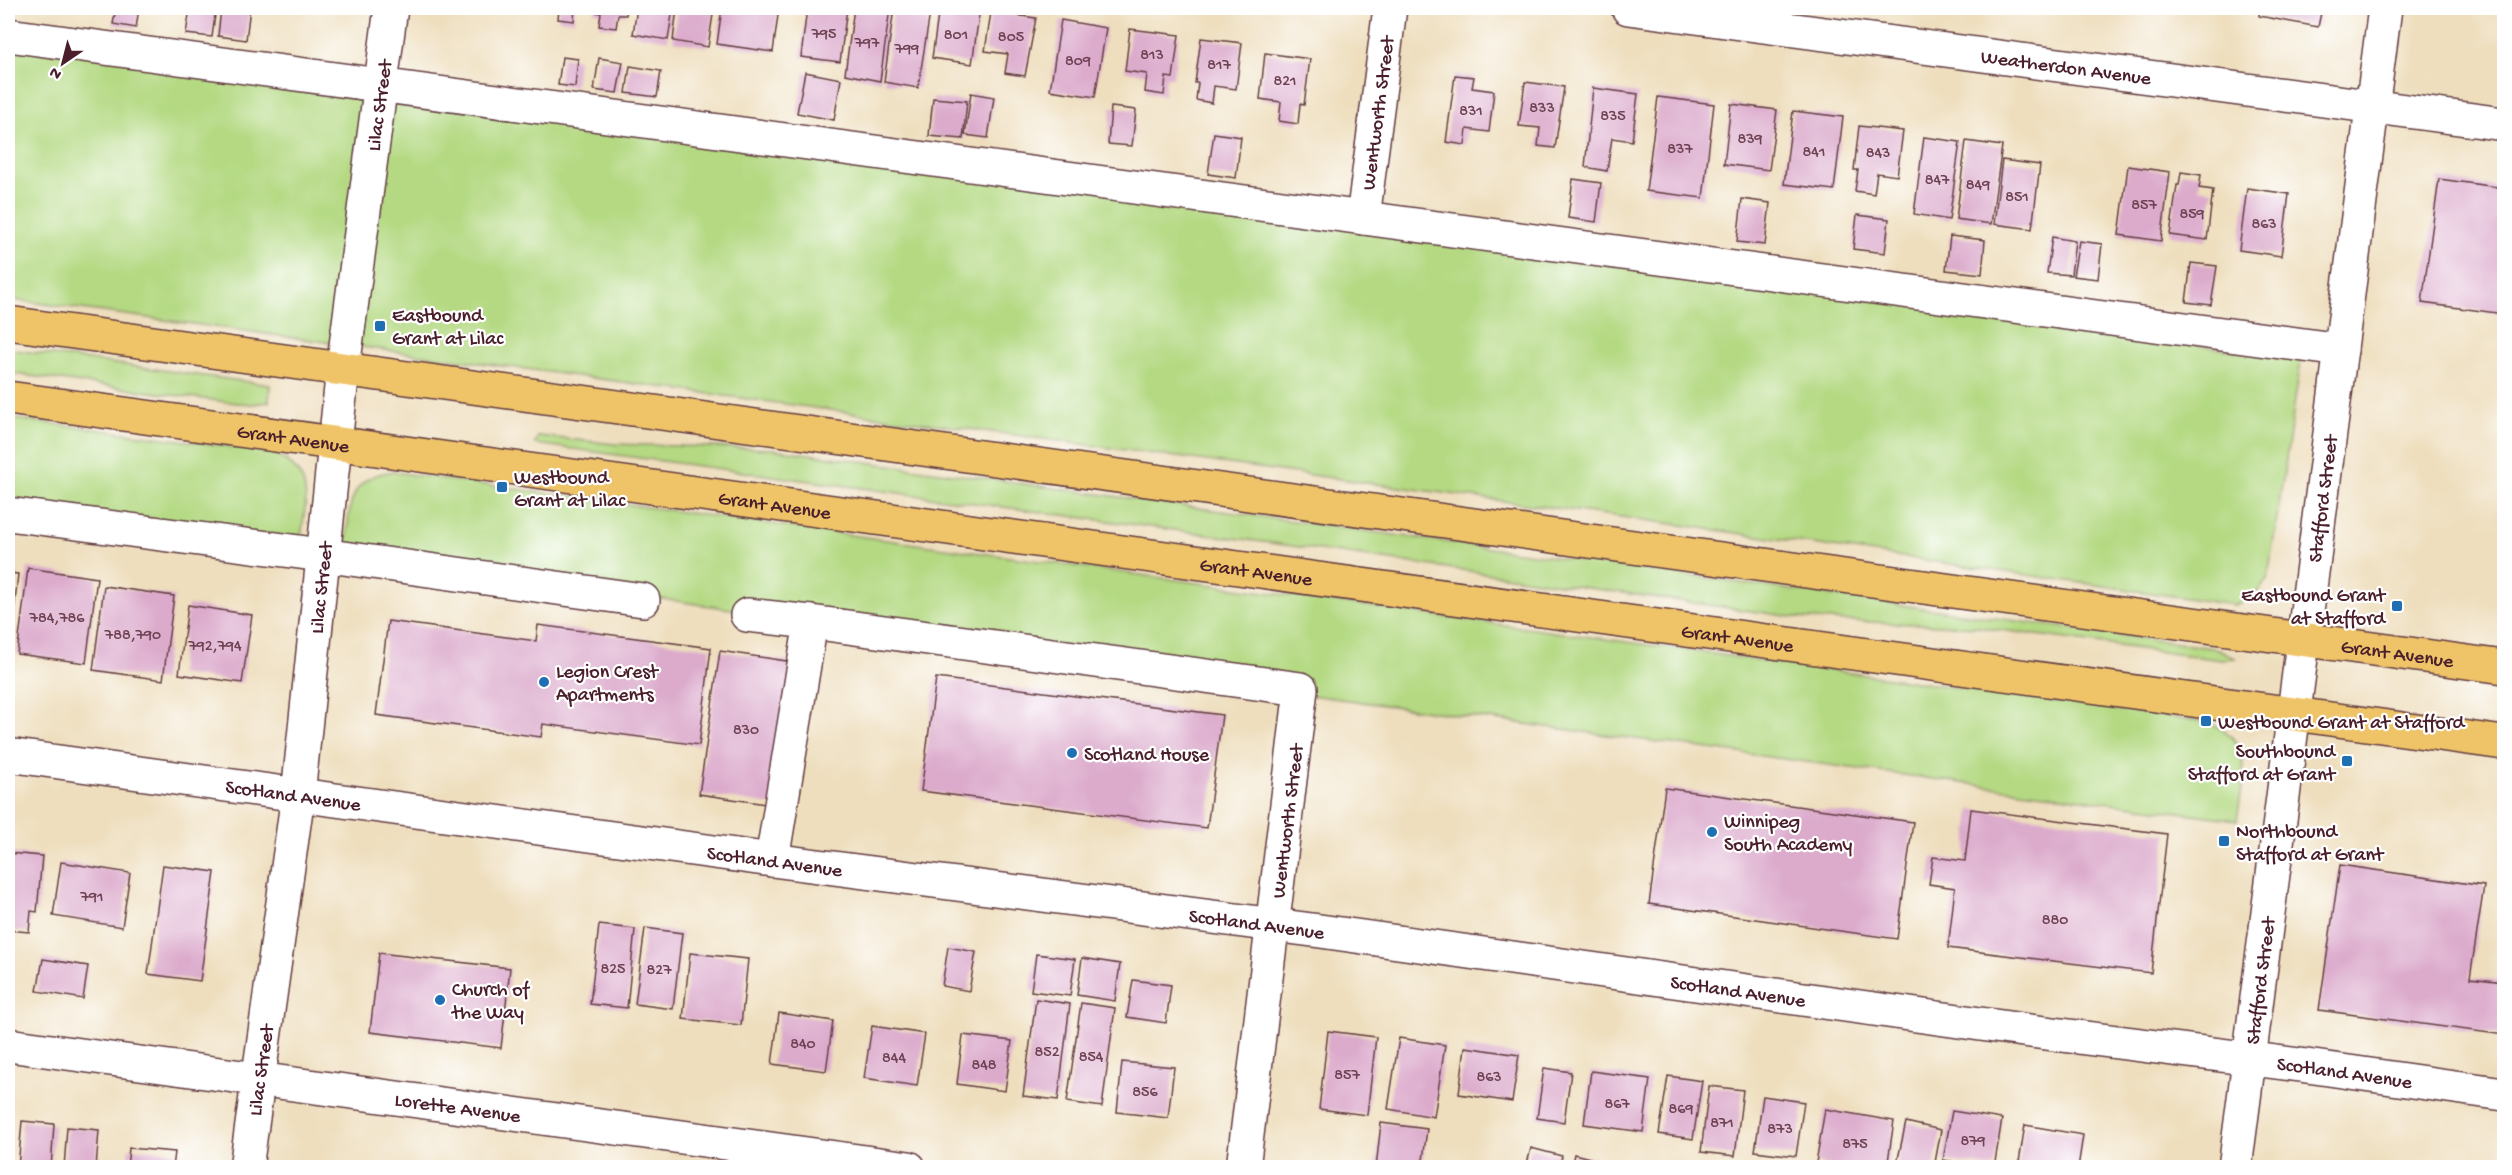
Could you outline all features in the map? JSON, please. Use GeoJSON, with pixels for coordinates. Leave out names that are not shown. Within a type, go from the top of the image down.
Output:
{"type":"FeatureCollection","features":[{"type":"Feature","properties":{"kind":"main road","name":"Grant Avenue"},"geometry":{"type":"LineString","coordinates":[[8,322],[2505,667]]}},
{"type":"Feature","properties":{"kind":"main road","name":"Grant Avenue"},"geometry":{"type":"LineString","coordinates":[[8,399],[335,442],[2505,743]]}},
{"type":"Feature","properties":{"kind":"street","name":"Lilac Street"},"geometry":{"type":"LineString","coordinates":[[246,1167],[298,795],[343,368],[391,8]]}},
{"type":"Feature","properties":{"kind":"street","name":"Wentworth Street"},"geometry":{"type":"LineString","coordinates":[[1363,218],[1390,8]]}},
{"type":"Feature","properties":{"kind":"street","name":"Weatherdon Avenue"},"geometry":{"type":"LineString","coordinates":[[1629,8],[2505,124]]}},
{"type":"Feature","properties":{"kind":"street","name":"Stafford Street"},"geometry":{"type":"LineString","coordinates":[[2235,1167],[2385,8]]}},
{"type":"Feature","properties":{"kind":"street"},"geometry":{"type":"LineString","coordinates":[[8,35],[2341,350]]}},
{"type":"Feature","properties":{"kind":"street"},"geometry":{"type":"LineString","coordinates":[[8,514],[644,600]]}},
{"type":"Feature","properties":{"kind":"street"},"geometry":{"type":"LineString","coordinates":[[747,615],[811,622],[772,860]]}},
{"type":"Feature","properties":{"kind":"street","name":"Wentworth Street"},"geometry":{"type":"LineString","coordinates":[[811,622],[1301,689],[1243,1167]]}},
{"type":"Feature","properties":{"kind":"street","name":"Scotland Avenue"},"geometry":{"type":"LineString","coordinates":[[8,755],[772,860],[1274,925],[2030,1031],[2505,1094]]}},
{"type":"Feature","properties":{"kind":"street","name":"Lorette Avenue"},"geometry":{"type":"LineString","coordinates":[[8,1045],[909,1167]]}},
{"type":"Feature","properties":{"kind":"green space"},"geometry":{"type":"Polygon","coordinates":[[[8,35],[2301,360],[2268,577],[2255,596],[2235,605],[1688,526],[8,299],[8,35]]]}},
{"type":"Feature","properties":{"kind":"green space"},"geometry":{"type":"Polygon","coordinates":[[[8,349],[270,385],[269,402],[252,404],[227,402],[8,373],[8,349]]]}},
{"type":"Feature","properties":{"kind":"green space"},"geometry":{"type":"Polygon","coordinates":[[[8,418],[272,452],[287,461],[302,480],[305,503],[300,545],[8,506],[8,418]]]}},
{"type":"Feature","properties":{"kind":"green space"},"geometry":{"type":"Polygon","coordinates":[[[538,436],[615,444],[772,449],[2219,649],[2235,658],[2221,660],[1978,627],[1807,619],[1271,543],[535,444],[538,436]]]}},
{"type":"Feature","properties":{"kind":"green space"},"geometry":{"type":"Polygon","coordinates":[[[393,472],[2200,721],[2222,729],[2232,737],[2238,747],[2243,771],[2237,820],[1303,694],[346,552],[350,511],[358,488],[377,474],[393,472]]]}},
{"type":"Feature","properties":{"kind":"building"},"geometry":{"type":"Polygon","coordinates":[[[116,8],[139,8],[136,28],[113,24],[116,8]]]}},
{"type":"Feature","properties":{"kind":"building"},"geometry":{"type":"Polygon","coordinates":[[[190,8],[216,8],[212,37],[186,34],[190,8]]]}},
{"type":"Feature","properties":{"kind":"building"},"geometry":{"type":"Polygon","coordinates":[[[221,8],[250,8],[246,40],[218,36],[221,8]]]}},
{"type":"Feature","properties":{"kind":"building"},"geometry":{"type":"Polygon","coordinates":[[[559,8],[575,8],[574,21],[558,19],[559,8]]]}},
{"type":"Feature","properties":{"kind":"building"},"geometry":{"type":"Polygon","coordinates":[[[595,8],[627,8],[626,15],[618,15],[616,28],[599,26],[601,13],[594,12],[595,8]]]}},
{"type":"Feature","properties":{"kind":"building"},"geometry":{"type":"Polygon","coordinates":[[[637,8],[673,8],[668,40],[633,34],[637,8]]]}},
{"type":"Feature","properties":{"kind":"building"},"geometry":{"type":"Polygon","coordinates":[[[677,8],[714,8],[708,47],[673,41],[677,8]]]}},
{"type":"Feature","properties":{"kind":"building"},"geometry":{"type":"Polygon","coordinates":[[[722,8],[779,8],[773,52],[717,44],[722,8]]]}},
{"type":"Feature","properties":{"kind":"building"},"geometry":{"type":"Polygon","coordinates":[[[807,8],[847,8],[840,62],[801,57],[807,8]]]}},
{"type":"Feature","properties":{"kind":"building"},"geometry":{"type":"Polygon","coordinates":[[[854,8],[890,8],[880,81],[845,74],[854,8]]]}},
{"type":"Feature","properties":{"kind":"building"},"geometry":{"type":"Polygon","coordinates":[[[894,8],[930,13],[918,88],[884,82],[894,8]]]}},
{"type":"Feature","properties":{"kind":"building"},"geometry":{"type":"Polygon","coordinates":[[[939,8],[980,8],[972,64],[932,58],[939,8]]]}},
{"type":"Feature","properties":{"kind":"building"},"geometry":{"type":"Polygon","coordinates":[[[2260,8],[2322,8],[2318,27],[2259,16],[2260,8]]]}},
{"type":"Feature","properties":{"kind":"building"},"geometry":{"type":"Polygon","coordinates":[[[991,12],[1036,18],[1025,76],[1005,73],[1008,54],[985,51],[991,12]]]}},
{"type":"Feature","properties":{"kind":"building"},"geometry":{"type":"Polygon","coordinates":[[[1061,20],[1106,28],[1095,97],[1050,90],[1061,20]]]}},
{"type":"Feature","properties":{"kind":"building"},"geometry":{"type":"Polygon","coordinates":[[[1130,29],[1179,35],[1173,78],[1166,77],[1164,95],[1145,92],[1147,74],[1125,71],[1130,29]]]}},
{"type":"Feature","properties":{"kind":"building"},"geometry":{"type":"Polygon","coordinates":[[[1201,38],[1242,43],[1236,89],[1214,86],[1212,103],[1196,100],[1198,83],[1195,83],[1201,38]]]}},
{"type":"Feature","properties":{"kind":"building"},"geometry":{"type":"Polygon","coordinates":[[[1265,53],[1310,59],[1304,105],[1300,104],[1298,124],[1279,121],[1281,102],[1260,99],[1265,53]]]}},
{"type":"Feature","properties":{"kind":"building"},"geometry":{"type":"Polygon","coordinates":[[[562,57],[578,59],[575,87],[558,85],[562,57]]]}},
{"type":"Feature","properties":{"kind":"building"},"geometry":{"type":"Polygon","coordinates":[[[599,58],[623,62],[617,93],[594,90],[599,58]]]}},
{"type":"Feature","properties":{"kind":"building"},"geometry":{"type":"Polygon","coordinates":[[[630,66],[661,71],[657,97],[626,93],[630,66]]]}},
{"type":"Feature","properties":{"kind":"building"},"geometry":{"type":"Polygon","coordinates":[[[805,72],[841,79],[834,120],[797,113],[805,72]]]}},
{"type":"Feature","properties":{"kind":"building"},"geometry":{"type":"Polygon","coordinates":[[[1455,75],[1474,77],[1472,88],[1494,91],[1489,132],[1467,129],[1465,145],[1446,142],[1455,75]]]}},
{"type":"Feature","properties":{"kind":"building"},"geometry":{"type":"Polygon","coordinates":[[[1525,82],[1564,87],[1555,148],[1538,146],[1540,128],[1519,126],[1525,82]]]}},
{"type":"Feature","properties":{"kind":"building"},"geometry":{"type":"Polygon","coordinates":[[[1593,88],[1638,94],[1632,141],[1612,138],[1607,171],[1585,167],[1593,88]]]}},
{"type":"Feature","properties":{"kind":"building"},"geometry":{"type":"Polygon","coordinates":[[[971,93],[994,97],[988,138],[965,135],[971,93]]]}},
{"type":"Feature","properties":{"kind":"building"},"geometry":{"type":"Polygon","coordinates":[[[1658,97],[1714,104],[1703,198],[1646,191],[1658,97]]]}},
{"type":"Feature","properties":{"kind":"building"},"geometry":{"type":"Polygon","coordinates":[[[933,98],[967,101],[963,139],[929,136],[933,98]]]}},
{"type":"Feature","properties":{"kind":"building"},"geometry":{"type":"Polygon","coordinates":[[[1731,104],[1777,110],[1769,170],[1724,164],[1731,104]]]}},
{"type":"Feature","properties":{"kind":"building"},"geometry":{"type":"Polygon","coordinates":[[[1111,107],[1136,110],[1132,146],[1108,144],[1111,107]]]}},
{"type":"Feature","properties":{"kind":"building"},"geometry":{"type":"Polygon","coordinates":[[[1793,111],[1843,117],[1834,190],[1784,184],[1793,111]]]}},
{"type":"Feature","properties":{"kind":"building"},"geometry":{"type":"Polygon","coordinates":[[[1859,126],[1903,131],[1897,176],[1877,173],[1874,194],[1855,191],[1858,170],[1854,170],[1859,126]]]}},
{"type":"Feature","properties":{"kind":"building"},"geometry":{"type":"Polygon","coordinates":[[[1214,133],[1241,137],[1236,178],[1208,174],[1214,133]]]}},
{"type":"Feature","properties":{"kind":"building"},"geometry":{"type":"Polygon","coordinates":[[[1924,137],[1960,142],[1949,220],[1914,214],[1924,137]]]}},
{"type":"Feature","properties":{"kind":"building"},"geometry":{"type":"Polygon","coordinates":[[[1966,141],[2002,146],[1991,224],[1956,219],[1966,141]]]}},
{"type":"Feature","properties":{"kind":"building"},"geometry":{"type":"Polygon","coordinates":[[[2002,160],[2040,165],[2032,229],[1994,224],[2002,160]]]}},
{"type":"Feature","properties":{"kind":"building"},"geometry":{"type":"Polygon","coordinates":[[[2128,166],[2170,172],[2161,241],[2119,235],[2128,166]]]}},
{"type":"Feature","properties":{"kind":"building"},"geometry":{"type":"Polygon","coordinates":[[[2181,172],[2201,175],[2199,188],[2213,190],[2207,240],[2170,235],[2181,172]]]}},
{"type":"Feature","properties":{"kind":"building"},"geometry":{"type":"Polygon","coordinates":[[[1573,179],[1601,183],[1596,222],[1568,218],[1573,179]]]}},
{"type":"Feature","properties":{"kind":"building"},"geometry":{"type":"Polygon","coordinates":[[[2439,179],[2504,188],[2504,314],[2422,303],[2439,179]]]}},
{"type":"Feature","properties":{"kind":"building"},"geometry":{"type":"Polygon","coordinates":[[[2247,188],[2289,194],[2281,256],[2239,250],[2247,188]]]}},
{"type":"Feature","properties":{"kind":"building"},"geometry":{"type":"Polygon","coordinates":[[[1742,199],[1770,203],[1765,245],[1737,242],[1742,199]]]}},
{"type":"Feature","properties":{"kind":"building"},"geometry":{"type":"Polygon","coordinates":[[[1857,215],[1889,219],[1885,253],[1853,249],[1857,215]]]}},
{"type":"Feature","properties":{"kind":"building"},"geometry":{"type":"Polygon","coordinates":[[[1950,236],[1985,240],[1982,274],[1946,270],[1950,236]]]}},
{"type":"Feature","properties":{"kind":"building"},"geometry":{"type":"Polygon","coordinates":[[[2052,237],[2075,241],[2071,275],[2047,273],[2052,237]]]}},
{"type":"Feature","properties":{"kind":"building"},"geometry":{"type":"Polygon","coordinates":[[[2079,241],[2102,244],[2098,279],[2073,276],[2079,241]]]}},
{"type":"Feature","properties":{"kind":"building"},"geometry":{"type":"Polygon","coordinates":[[[2191,263],[2217,266],[2211,305],[2186,302],[2191,263]]]}},
{"type":"Feature","properties":{"kind":"building"},"geometry":{"type":"Polygon","coordinates":[[[28,568],[97,578],[86,663],[17,654],[28,568]]]}},
{"type":"Feature","properties":{"kind":"building"},"geometry":{"type":"Polygon","coordinates":[[[8,573],[18,574],[9,658],[8,658],[8,573]]]}},
{"type":"Feature","properties":{"kind":"building"},"geometry":{"type":"Polygon","coordinates":[[[104,586],[174,596],[163,680],[93,670],[104,586]]]}},
{"type":"Feature","properties":{"kind":"building"},"geometry":{"type":"Polygon","coordinates":[[[188,605],[252,615],[242,683],[179,674],[188,605]]]}},
{"type":"Feature","properties":{"kind":"building","name":"Legion Crest Apartments"},"geometry":{"type":"Polygon","coordinates":[[[388,621],[536,641],[538,625],[711,648],[699,745],[543,724],[541,737],[376,715],[388,621]]]}},
{"type":"Feature","properties":{"kind":"building"},"geometry":{"type":"Polygon","coordinates":[[[720,651],[793,662],[772,805],[699,794],[720,651]]]}},
{"type":"Feature","properties":{"kind":"building","name":"Scotland House"},"geometry":{"type":"Polygon","coordinates":[[[936,678],[1222,715],[1207,828],[921,791],[936,678]]]}},
{"type":"Feature","properties":{"kind":"building"},"geometry":{"type":"Polygon","coordinates":[[[1665,788],[1913,822],[1897,939],[1649,904],[1665,788]]]}},
{"type":"Feature","properties":{"kind":"building"},"geometry":{"type":"Polygon","coordinates":[[[1971,809],[2167,834],[2151,973],[1948,948],[1955,888],[1929,884],[1933,857],[1965,861],[1971,809]]]}},
{"type":"Feature","properties":{"kind":"building"},"geometry":{"type":"Polygon","coordinates":[[[8,853],[42,856],[37,912],[31,911],[29,932],[8,930],[8,853]]]}},
{"type":"Feature","properties":{"kind":"building"},"geometry":{"type":"Polygon","coordinates":[[[61,862],[130,873],[122,927],[53,916],[61,862]]]}},
{"type":"Feature","properties":{"kind":"building"},"geometry":{"type":"Polygon","coordinates":[[[163,865],[215,872],[200,981],[148,974],[163,865]]]}},
{"type":"Feature","properties":{"kind":"building"},"geometry":{"type":"Polygon","coordinates":[[[2340,865],[2484,886],[2470,978],[2504,982],[2504,1035],[2319,1010],[2340,865]]]}},
{"type":"Feature","properties":{"kind":"building"},"geometry":{"type":"Polygon","coordinates":[[[599,925],[635,929],[627,1008],[590,1004],[599,925]]]}},
{"type":"Feature","properties":{"kind":"building"},"geometry":{"type":"Polygon","coordinates":[[[645,928],[682,933],[673,1009],[635,1004],[645,928]]]}},
{"type":"Feature","properties":{"kind":"building"},"geometry":{"type":"Polygon","coordinates":[[[948,947],[976,952],[969,991],[942,986],[948,947]]]}},
{"type":"Feature","properties":{"kind":"building","name":"Church of the Way"},"geometry":{"type":"Polygon","coordinates":[[[379,953],[510,968],[501,1048],[370,1032],[379,953]]]}},
{"type":"Feature","properties":{"kind":"building"},"geometry":{"type":"Polygon","coordinates":[[[690,953],[748,959],[741,1025],[683,1019],[690,953]]]}},
{"type":"Feature","properties":{"kind":"building"},"geometry":{"type":"Polygon","coordinates":[[[1036,954],[1075,959],[1070,996],[1031,991],[1036,954]]]}},
{"type":"Feature","properties":{"kind":"building"},"geometry":{"type":"Polygon","coordinates":[[[1082,958],[1120,964],[1115,1001],[1077,995],[1082,958]]]}},
{"type":"Feature","properties":{"kind":"building"},"geometry":{"type":"Polygon","coordinates":[[[43,959],[88,966],[83,999],[37,991],[43,959]]]}},
{"type":"Feature","properties":{"kind":"building"},"geometry":{"type":"Polygon","coordinates":[[[1133,980],[1171,985],[1166,1023],[1127,1017],[1133,980]]]}},
{"type":"Feature","properties":{"kind":"building"},"geometry":{"type":"Polygon","coordinates":[[[1036,999],[1070,1004],[1058,1100],[1023,1096],[1036,999]]]}},
{"type":"Feature","properties":{"kind":"building"},"geometry":{"type":"Polygon","coordinates":[[[1081,1003],[1115,1008],[1102,1107],[1067,1102],[1081,1003]]]}},
{"type":"Feature","properties":{"kind":"building"},"geometry":{"type":"Polygon","coordinates":[[[779,1013],[833,1021],[826,1071],[772,1064],[779,1013]]]}},
{"type":"Feature","properties":{"kind":"building"},"geometry":{"type":"Polygon","coordinates":[[[872,1026],[925,1034],[917,1086],[864,1078],[872,1026]]]}},
{"type":"Feature","properties":{"kind":"building"},"geometry":{"type":"Polygon","coordinates":[[[1328,1031],[1376,1037],[1367,1115],[1319,1109],[1328,1031]]]}},
{"type":"Feature","properties":{"kind":"building"},"geometry":{"type":"Polygon","coordinates":[[[963,1035],[1012,1041],[1005,1091],[957,1084],[963,1035]]]}},
{"type":"Feature","properties":{"kind":"building"},"geometry":{"type":"Polygon","coordinates":[[[1399,1038],[1445,1045],[1434,1117],[1388,1109],[1399,1038]]]}},
{"type":"Feature","properties":{"kind":"building"},"geometry":{"type":"Polygon","coordinates":[[[1465,1047],[1519,1055],[1512,1102],[1459,1094],[1465,1047]]]}},
{"type":"Feature","properties":{"kind":"building"},"geometry":{"type":"Polygon","coordinates":[[[1122,1062],[1174,1067],[1168,1118],[1117,1112],[1122,1062]]]}},
{"type":"Feature","properties":{"kind":"building"},"geometry":{"type":"Polygon","coordinates":[[[1544,1068],[1571,1072],[1564,1122],[1537,1118],[1544,1068]]]}},
{"type":"Feature","properties":{"kind":"building"},"geometry":{"type":"Polygon","coordinates":[[[1591,1071],[1650,1079],[1643,1132],[1584,1124],[1591,1071]]]}},
{"type":"Feature","properties":{"kind":"building"},"geometry":{"type":"Polygon","coordinates":[[[1668,1076],[1702,1081],[1693,1139],[1659,1134],[1668,1076]]]}},
{"type":"Feature","properties":{"kind":"building"},"geometry":{"type":"Polygon","coordinates":[[[1709,1086],[1743,1090],[1735,1156],[1701,1152],[1709,1086]]]}},
{"type":"Feature","properties":{"kind":"building"},"geometry":{"type":"Polygon","coordinates":[[[1763,1096],[1804,1102],[1796,1156],[1755,1151],[1763,1096]]]}},
{"type":"Feature","properties":{"kind":"building"},"geometry":{"type":"Polygon","coordinates":[[[1825,1109],[1894,1121],[1887,1168],[1842,1168],[1816,1163],[1825,1109]]]}},
{"type":"Feature","properties":{"kind":"building"},"geometry":{"type":"Polygon","coordinates":[[[1952,1111],[2002,1119],[1994,1168],[1943,1160],[1952,1111]]]}},
{"type":"Feature","properties":{"kind":"building"},"geometry":{"type":"Polygon","coordinates":[[[22,1121],[54,1124],[51,1168],[18,1168],[22,1121]]]}},
{"type":"Feature","properties":{"kind":"building"},"geometry":{"type":"Polygon","coordinates":[[[1906,1122],[1941,1130],[1934,1168],[1896,1168],[1906,1122]]]}},
{"type":"Feature","properties":{"kind":"building"},"geometry":{"type":"Polygon","coordinates":[[[1381,1123],[1427,1129],[1422,1168],[1376,1168],[1381,1123]]]}},
{"type":"Feature","properties":{"kind":"building"},"geometry":{"type":"Polygon","coordinates":[[[2025,1125],[2083,1135],[2078,1168],[2018,1168],[2025,1125]]]}},
{"type":"Feature","properties":{"kind":"building"},"geometry":{"type":"Polygon","coordinates":[[[67,1127],[99,1130],[96,1168],[64,1168],[67,1127]]]}},
{"type":"Feature","properties":{"kind":"building"},"geometry":{"type":"Polygon","coordinates":[[[129,1148],[175,1152],[173,1168],[127,1168],[129,1148]]]}},
{"type":"Feature","properties":{"kind":"building"},"geometry":{"type":"Polygon","coordinates":[[[1531,1148],[1562,1156],[1559,1168],[1526,1168],[1531,1148]]]}},
{"type":"Feature","properties":{"kind":"building"},"geometry":{"type":"Polygon","coordinates":[[[1574,1154],[1598,1160],[1596,1168],[1571,1168],[1574,1154]]]}},
{"type":"Feature","properties":{"kind":"place","name":"Eastbound Grant at Lilac"},"geometry":{"type":"Point","coordinates":[380,326]}},
{"type":"Feature","properties":{"kind":"place","name":"Westbound Grant at Lilac"},"geometry":{"type":"Point","coordinates":[502,487]}},
{"type":"Feature","properties":{"kind":"place","name":"Eastbound Grant at Stafford"},"geometry":{"type":"Point","coordinates":[2397,606]}},
{"type":"Feature","properties":{"kind":"place","name":"Legion Crest Apartments"},"geometry":{"type":"Point","coordinates":[544,682]}},
{"type":"Feature","properties":{"kind":"place","name":"Westbound Grant at Stafford"},"geometry":{"type":"Point","coordinates":[2206,721]}},
{"type":"Feature","properties":{"kind":"place","name":"Scotland House"},"geometry":{"type":"Point","coordinates":[1072,753]}},
{"type":"Feature","properties":{"kind":"place","name":"Southbound Stafford at Grant"},"geometry":{"type":"Point","coordinates":[2347,761]}},
{"type":"Feature","properties":{"kind":"place","name":"Winnipeg South Academy"},"geometry":{"type":"Point","coordinates":[1712,832]}},
{"type":"Feature","properties":{"kind":"place","name":"Northbound Stafford at Grant"},"geometry":{"type":"Point","coordinates":[2224,841]}},
{"type":"Feature","properties":{"kind":"place","name":"Church of the Way"},"geometry":{"type":"Point","coordinates":[440,1000]}}]}
